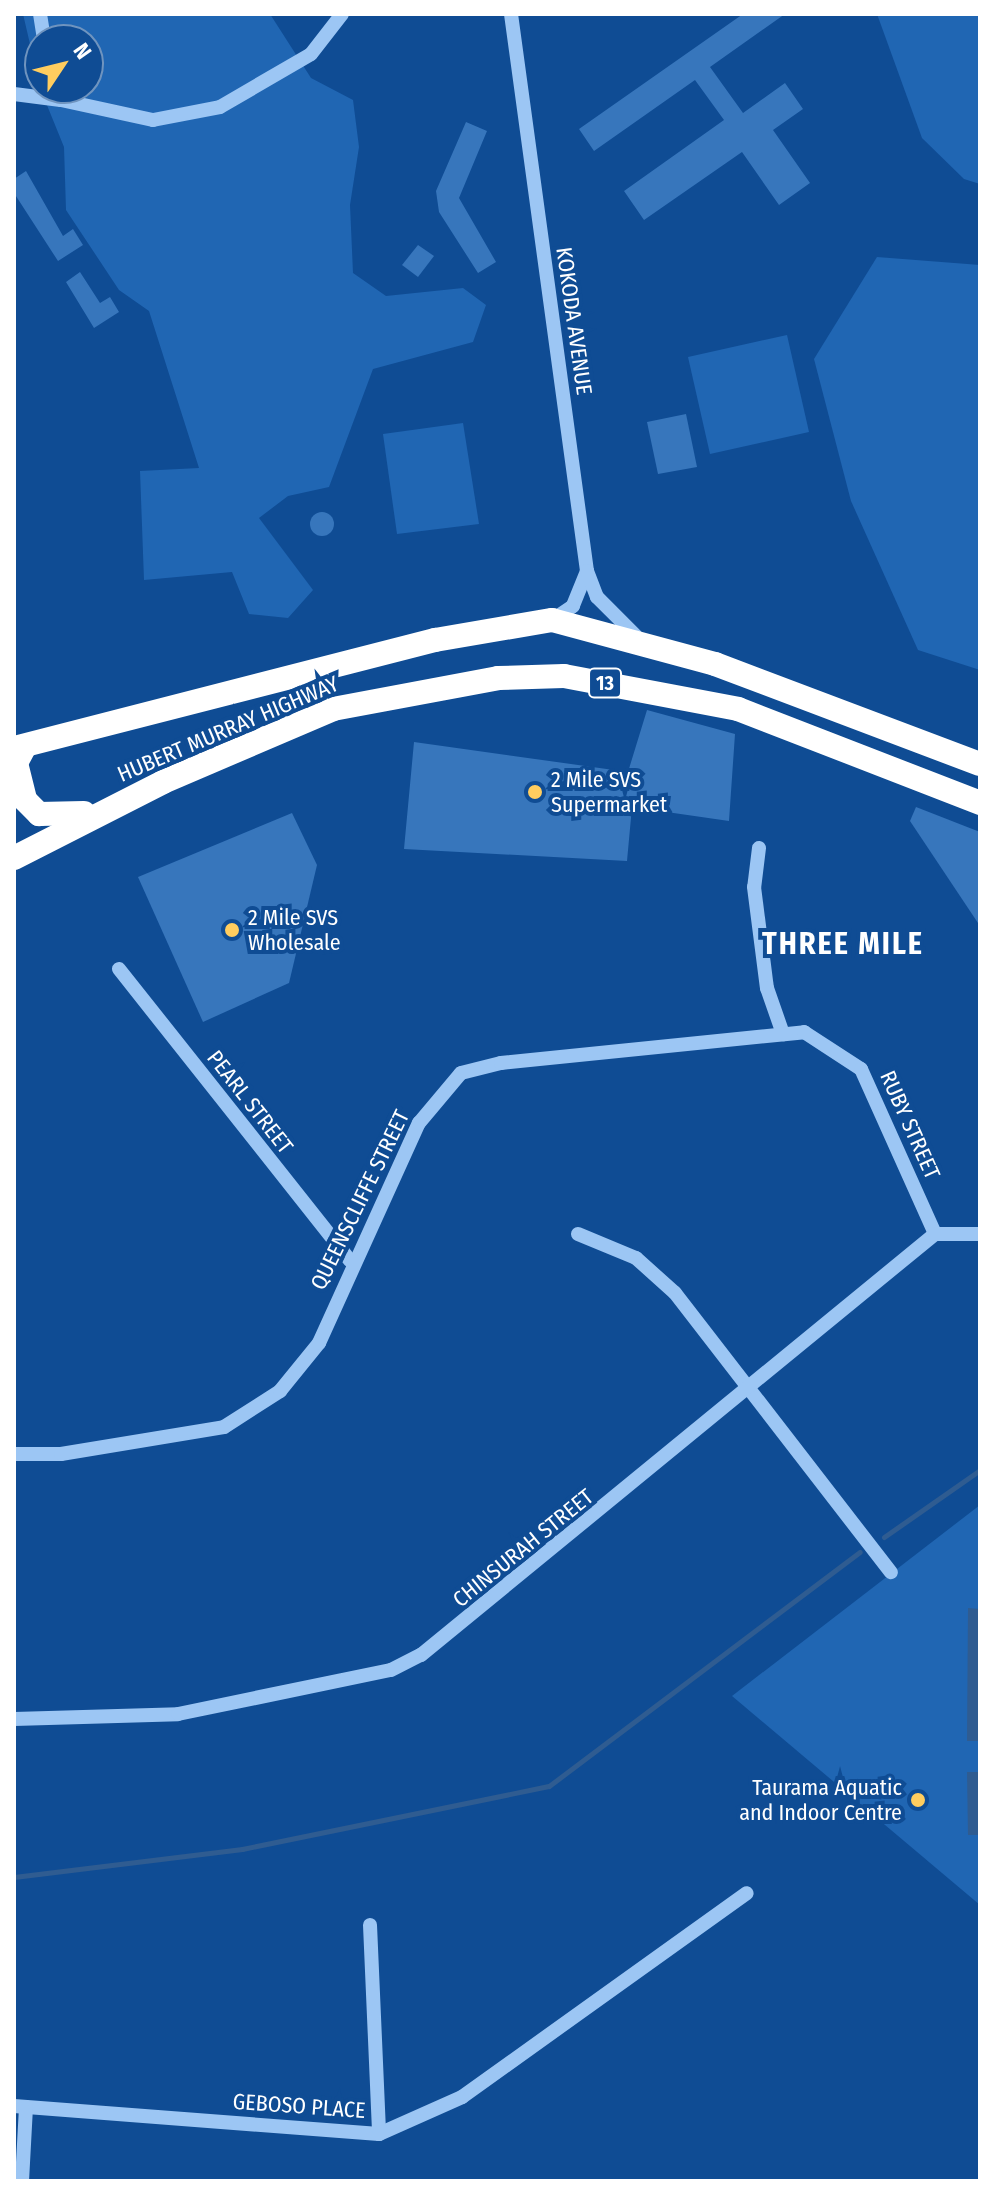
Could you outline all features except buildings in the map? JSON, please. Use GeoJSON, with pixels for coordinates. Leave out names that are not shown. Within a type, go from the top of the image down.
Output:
{"type":"FeatureCollection","features":[{"type":"Feature","properties":{"kind":"highway","name":"HUBERT MURRAY HIGHWAY"},"geometry":{"type":"LineString","coordinates":[[20,747],[435,640],[552,620],[657,648],[980,764]]}},
{"type":"Feature","properties":{"kind":"highway","name":"HUBERT MURRAY HIGHWAY"},"geometry":{"type":"LineString","coordinates":[[14,858],[163,782],[370,696],[564,676],[738,709],[980,803]]}},
{"type":"Feature","properties":{"kind":"highway"},"geometry":{"type":"LineString","coordinates":[[20,747],[16,763],[18,787],[39,814],[78,817],[137,786],[163,782]]}},
{"type":"Feature","properties":{"kind":"street"},"geometry":{"type":"LineString","coordinates":[[95,104],[153,120],[220,107],[311,54],[342,14]]}},
{"type":"Feature","properties":{"kind":"street","name":"KOKODA AVENUE"},"geometry":{"type":"LineString","coordinates":[[511,14],[587,571]]}},
{"type":"Feature","properties":{"kind":"street"},"geometry":{"type":"LineString","coordinates":[[552,620],[573,606],[587,571]]}},
{"type":"Feature","properties":{"kind":"street"},"geometry":{"type":"LineString","coordinates":[[587,571],[614,620],[657,648]]}},
{"type":"Feature","properties":{"kind":"street"},"geometry":{"type":"LineString","coordinates":[[759,848],[754,887],[767,988],[783,1034]]}},
{"type":"Feature","properties":{"kind":"street","name":"PEARL STREET"},"geometry":{"type":"LineString","coordinates":[[119,969],[350,1260]]}},
{"type":"Feature","properties":{"kind":"street","name":"QUEENSCLIFFE STREET"},"geometry":{"type":"LineString","coordinates":[[14,1454],[61,1454],[224,1427],[257,1409],[319,1343],[350,1260],[419,1123],[461,1073],[804,1032],[830,1044]]}},
{"type":"Feature","properties":{"kind":"street","name":"RUBY STREET"},"geometry":{"type":"LineString","coordinates":[[830,1044],[861,1069],[935,1234]]}},
{"type":"Feature","properties":{"kind":"street"},"geometry":{"type":"LineString","coordinates":[[578,1234],[636,1258],[675,1293],[891,1572]]}},
{"type":"Feature","properties":{"kind":"street"},"geometry":{"type":"LineString","coordinates":[[935,1234],[980,1234]]}},
{"type":"Feature","properties":{"kind":"street","name":"CHINSURAH STREET"},"geometry":{"type":"LineString","coordinates":[[14,1719],[178,1714],[391,1670],[473,1618],[935,1234]]}},
{"type":"Feature","properties":{"kind":"street","name":"GEBOSO PLACE"},"geometry":{"type":"LineString","coordinates":[[20,2107],[379,2134],[462,2097],[747,1893]]}},
{"type":"Feature","properties":{"kind":"street"},"geometry":{"type":"LineString","coordinates":[[370,1925],[379,2134]]}},
{"type":"Feature","properties":{"kind":"street"},"geometry":{"type":"LineString","coordinates":[[20,2107],[22,2181]]}},
{"type":"Feature","properties":{"kind":"shaded area"},"geometry":{"type":"Polygon","coordinates":[[[23,14],[270,14],[311,78],[353,100],[359,147],[350,205],[353,273],[386,296],[463,288],[486,305],[473,342],[373,369],[329,487],[288,496],[259,518],[313,590],[288,618],[249,614],[232,572],[144,580],[140,471],[199,468],[149,311],[119,290],[66,210],[64,147],[47,104],[104,104],[104,24],[25,24],[23,14]]]}},
{"type":"Feature","properties":{"kind":"shaded area"},"geometry":{"type":"Polygon","coordinates":[[[877,14],[980,14],[980,184],[964,179],[922,138],[877,14]]]}},
{"type":"Feature","properties":{"kind":"shaded area"},"geometry":{"type":"Polygon","coordinates":[[[877,257],[980,265],[980,670],[918,650],[851,501],[814,359],[877,257]]]}},
{"type":"Feature","properties":{"kind":"shaded area"},"geometry":{"type":"Polygon","coordinates":[[[787,335],[809,432],[710,454],[688,357],[787,335]]]}},
{"type":"Feature","properties":{"kind":"shaded area"},"geometry":{"type":"Polygon","coordinates":[[[463,423],[479,524],[397,534],[383,434],[463,423]]]}},
{"type":"Feature","properties":{"kind":"shaded area","name":"Taurama Aquatic and Indoor Centre"},"geometry":{"type":"Polygon","coordinates":[[[980,1505],[980,1905],[732,1696],[980,1505]]]}},
{"type":"Feature","properties":{"kind":"shaded area"},"geometry":{"type":"Polygon","coordinates":[[[968,1608],[980,1609],[980,1741],[967,1741],[968,1608]]]}},
{"type":"Feature","properties":{"kind":"shaded area"},"geometry":{"type":"Polygon","coordinates":[[[967,1772],[980,1772],[980,1835],[968,1835],[967,1772]]]}},
{"type":"Feature","properties":{"kind":"waterway"},"geometry":{"type":"LineString","coordinates":[[884,1537],[980,1470]]}},
{"type":"Feature","properties":{"kind":"waterway"},"geometry":{"type":"LineString","coordinates":[[14,1877],[242,1849],[549,1786],[860,1552]]}},
{"type":"Feature","properties":{"kind":"place","name":"2 Mile SVS Supermarket"},"geometry":{"type":"Point","coordinates":[535,792]}},
{"type":"Feature","properties":{"kind":"place","name":"2 Mile SVS Wholesale"},"geometry":{"type":"Point","coordinates":[232,930]}},
{"type":"Feature","properties":{"kind":"place","name":"Taurama Aquatic and Indoor Centre"},"geometry":{"type":"Point","coordinates":[918,1800]}},
{"type":"Feature","properties":{"kind":"district","name":"THREE MILE"},"geometry":{"type":"Point","coordinates":[843,944]}}]}
